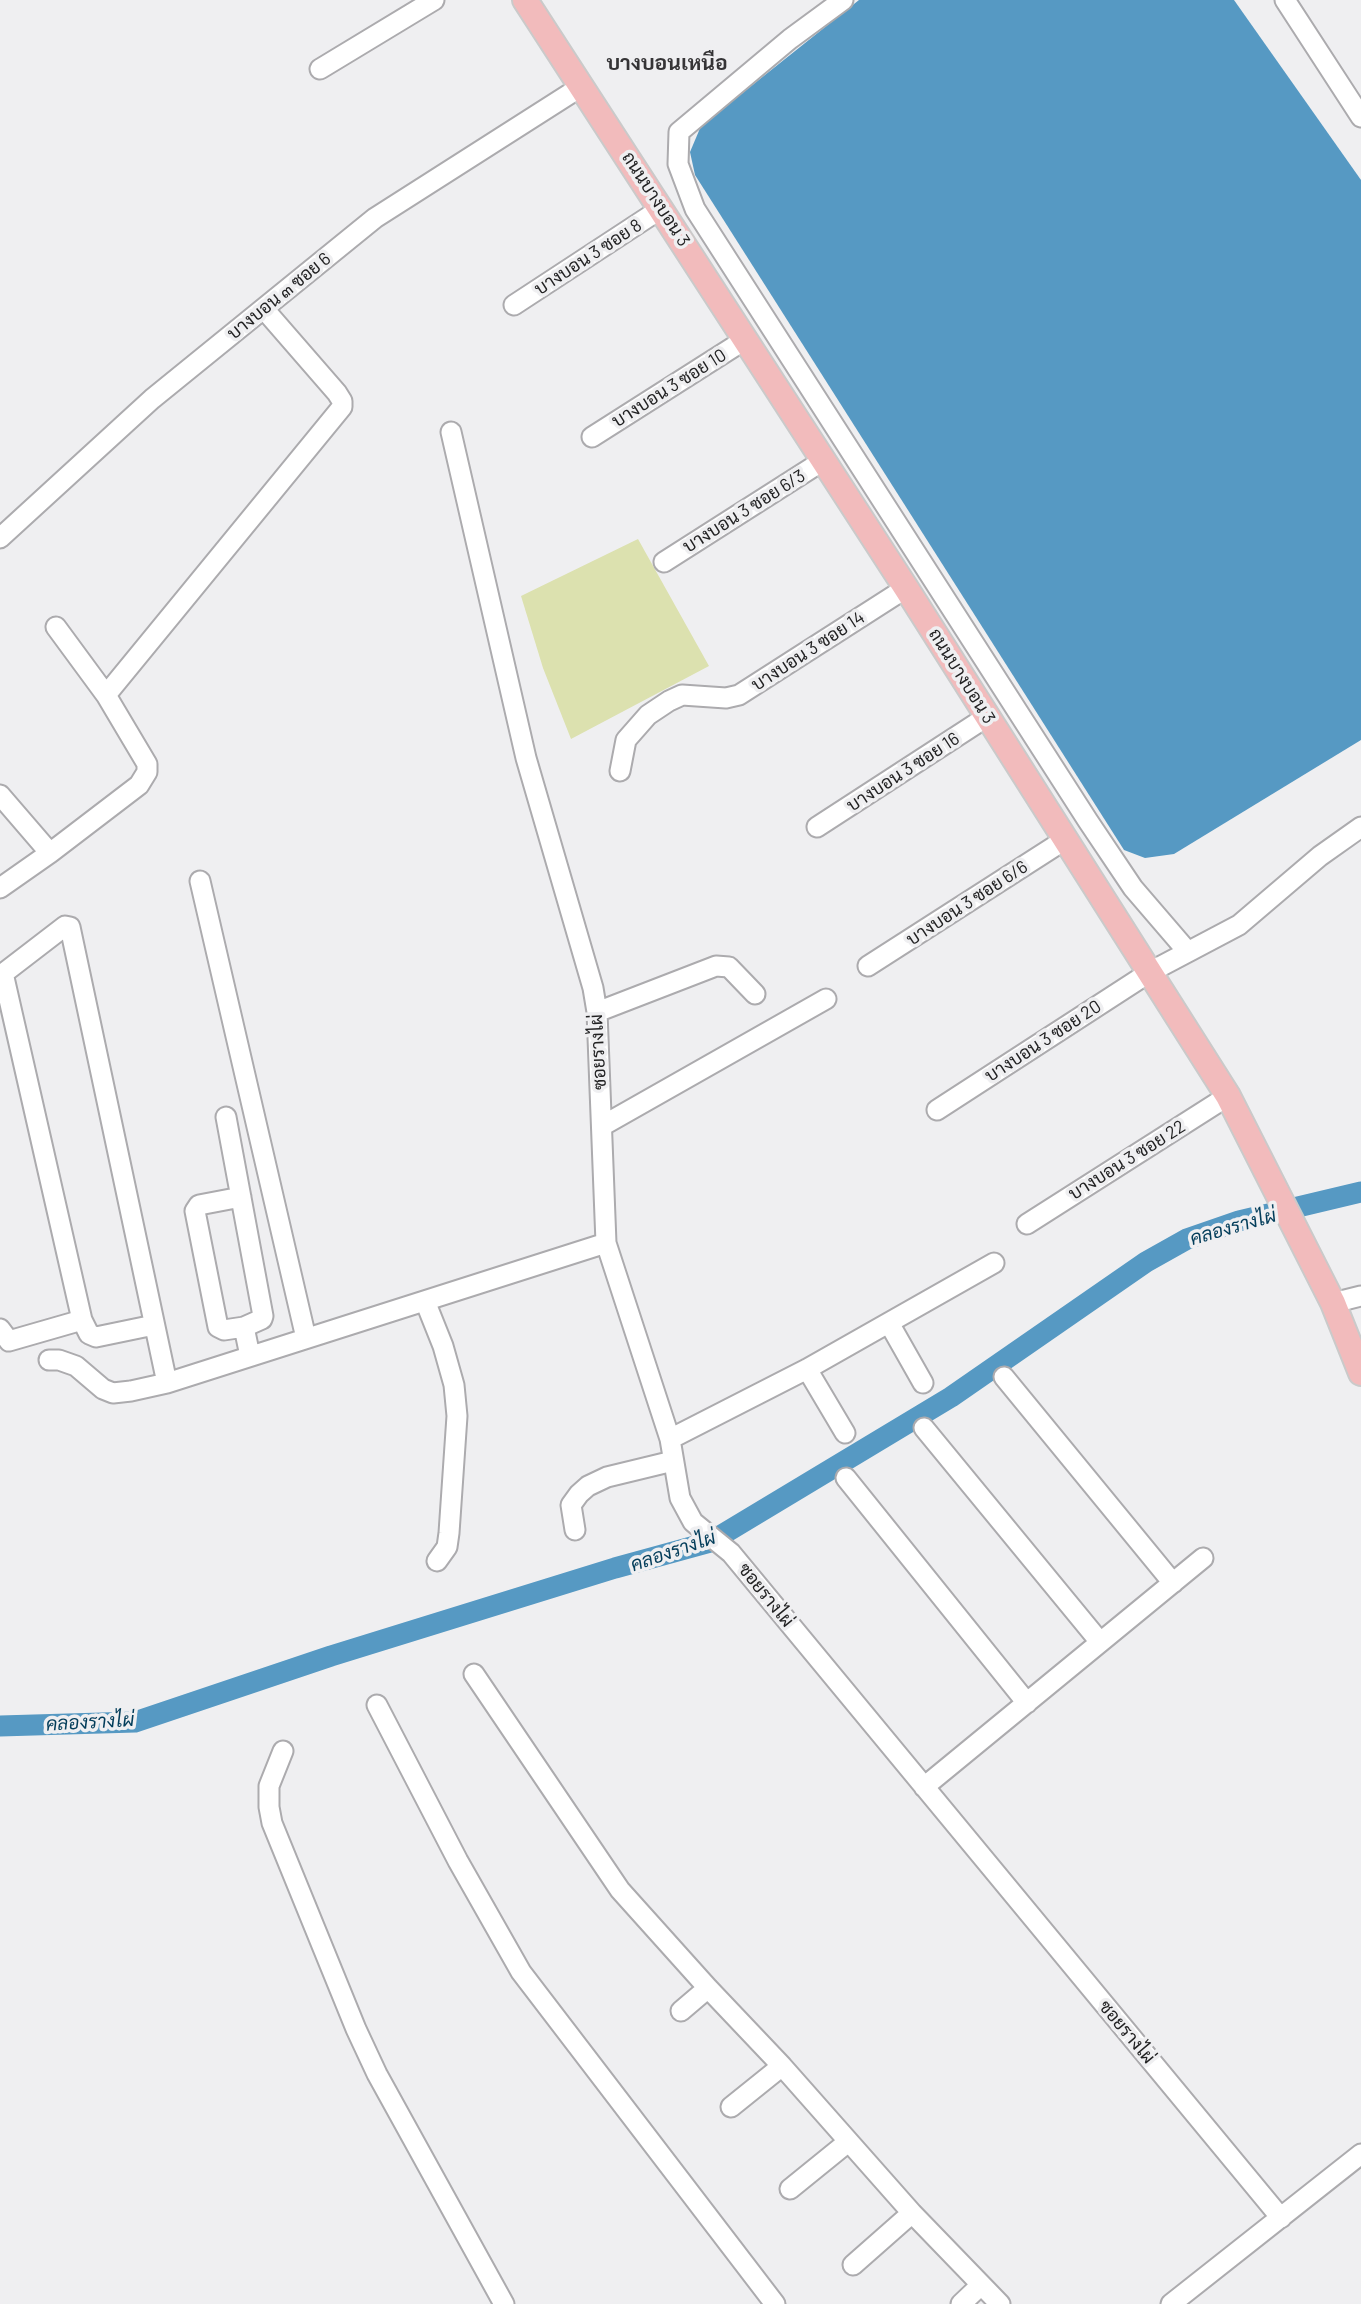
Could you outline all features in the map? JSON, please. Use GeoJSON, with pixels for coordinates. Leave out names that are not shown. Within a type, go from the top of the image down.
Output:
{"type":"FeatureCollection","features":[{"type":"Feature","properties":{"kind":"main road","name":"ถนนบางบอน 3"},"geometry":{"type":"LineString","coordinates":[[525,0],[824,460],[1228,1096],[1333,1303],[1361,1373]]}},
{"type":"Feature","properties":{"kind":"street"},"geometry":{"type":"LineString","coordinates":[[320,69],[434,0]]}},
{"type":"Feature","properties":{"kind":"street"},"geometry":{"type":"LineString","coordinates":[[843,0],[790,39],[679,132],[678,164],[695,209],[1088,821],[1133,888],[1188,952]]}},
{"type":"Feature","properties":{"kind":"street"},"geometry":{"type":"LineString","coordinates":[[1285,0],[1361,117]]}},
{"type":"Feature","properties":{"kind":"street","name":"บางบอน ๓ ซอย 6"},"geometry":{"type":"LineString","coordinates":[[0,538],[152,399],[375,218],[582,86]]}},
{"type":"Feature","properties":{"kind":"street","name":"บางบอน 3 ซอย 8"},"geometry":{"type":"LineString","coordinates":[[514,305],[662,208]]}},
{"type":"Feature","properties":{"kind":"street"},"geometry":{"type":"LineString","coordinates":[[106,695],[342,407],[337,393],[264,309]]}},
{"type":"Feature","properties":{"kind":"street","name":"บางบอน 3 ซอย 10"},"geometry":{"type":"LineString","coordinates":[[592,437],[746,339]]}},
{"type":"Feature","properties":{"kind":"street","name":"ซอยรางไผ่"},"geometry":{"type":"LineString","coordinates":[[451,432],[526,758],[593,988],[597,1012],[606,1243],[670,1439],[680,1498],[692,1522],[732,1553],[1281,2218]]}},
{"type":"Feature","properties":{"kind":"street","name":"บางบอน 3 ซอย 6/3"},"geometry":{"type":"LineString","coordinates":[[664,562],[824,460]]}},
{"type":"Feature","properties":{"kind":"street","name":"บางบอน 3 ซอย 14"},"geometry":{"type":"LineString","coordinates":[[620,771],[626,740],[648,715],[669,701],[682,695],[726,698],[739,695],[906,588]]}},
{"type":"Feature","properties":{"kind":"street"},"geometry":{"type":"LineString","coordinates":[[0,888],[139,785],[148,772],[147,764],[106,695],[55,626]]}},
{"type":"Feature","properties":{"kind":"street","name":"บางบอน 3 ซอย 16"},"geometry":{"type":"LineString","coordinates":[[817,827],[988,716]]}},
{"type":"Feature","properties":{"kind":"street"},"geometry":{"type":"LineString","coordinates":[[0,795],[50,853]]}},
{"type":"Feature","properties":{"kind":"street","name":"บางบอน 3 ซอย 20"},"geometry":{"type":"LineString","coordinates":[[937,1110],[1150,972],[1239,925],[1320,856],[1361,827]]}},
{"type":"Feature","properties":{"kind":"street","name":"บางบอน 3 ซอย 6/6"},"geometry":{"type":"LineString","coordinates":[[868,967],[1066,839]]}},
{"type":"Feature","properties":{"kind":"street"},"geometry":{"type":"LineString","coordinates":[[200,881],[306,1338]]}},
{"type":"Feature","properties":{"kind":"street"},"geometry":{"type":"LineString","coordinates":[[154,1325],[96,1338],[89,1334],[82,1320],[2,975],[65,926],[70,927],[167,1383]]}},
{"type":"Feature","properties":{"kind":"street"},"geometry":{"type":"LineString","coordinates":[[597,1012],[716,966],[729,967],[755,994]]}},
{"type":"Feature","properties":{"kind":"street"},"geometry":{"type":"LineString","coordinates":[[602,1126],[826,999]]}},
{"type":"Feature","properties":{"kind":"street","name":"บางบอน 3 ซอย 22"},"geometry":{"type":"LineString","coordinates":[[1027,1224],[1228,1096]]}},
{"type":"Feature","properties":{"kind":"street"},"geometry":{"type":"LineString","coordinates":[[226,1117],[241,1197],[263,1317],[244,1327],[224,1330],[218,1327],[195,1211],[199,1205],[241,1197]]}},
{"type":"Feature","properties":{"kind":"street"},"geometry":{"type":"LineString","coordinates":[[49,1360],[59,1360],[76,1366],[103,1389],[113,1393],[131,1391],[167,1383],[606,1243]]}},
{"type":"Feature","properties":{"kind":"street"},"geometry":{"type":"LineString","coordinates":[[670,1439],[807,1369],[994,1263]]}},
{"type":"Feature","properties":{"kind":"street"},"geometry":{"type":"LineString","coordinates":[[1333,1303],[1361,1296]]}},
{"type":"Feature","properties":{"kind":"street"},"geometry":{"type":"LineString","coordinates":[[425,1301],[443,1346],[454,1385],[457,1416],[449,1534],[447,1547],[437,1561]]}},
{"type":"Feature","properties":{"kind":"street"},"geometry":{"type":"LineString","coordinates":[[0,1329],[9,1341],[82,1320]]}},
{"type":"Feature","properties":{"kind":"street"},"geometry":{"type":"LineString","coordinates":[[888,1323],[923,1383]]}},
{"type":"Feature","properties":{"kind":"street"},"geometry":{"type":"LineString","coordinates":[[244,1327],[250,1356]]}},
{"type":"Feature","properties":{"kind":"street"},"geometry":{"type":"LineString","coordinates":[[807,1369],[845,1433]]}},
{"type":"Feature","properties":{"kind":"street"},"geometry":{"type":"LineString","coordinates":[[1004,1377],[1172,1583]]}},
{"type":"Feature","properties":{"kind":"street"},"geometry":{"type":"LineString","coordinates":[[924,1428],[1100,1642]]}},
{"type":"Feature","properties":{"kind":"street"},"geometry":{"type":"LineString","coordinates":[[575,1530],[571,1505],[588,1486],[607,1477],[673,1461]]}},
{"type":"Feature","properties":{"kind":"street"},"geometry":{"type":"LineString","coordinates":[[846,1478],[1027,1703]]}},
{"type":"Feature","properties":{"kind":"street"},"geometry":{"type":"LineString","coordinates":[[924,1787],[1203,1558]]}},
{"type":"Feature","properties":{"kind":"street"},"geometry":{"type":"LineString","coordinates":[[474,1674],[620,1890],[782,2066],[912,2213],[1000,2304]]}},
{"type":"Feature","properties":{"kind":"street"},"geometry":{"type":"LineString","coordinates":[[377,1705],[458,1861],[521,1972],[766,2301]]}},
{"type":"Feature","properties":{"kind":"street"},"geometry":{"type":"LineString","coordinates":[[284,1751],[269,1786],[272,1823],[377,2074],[504,2304]]}},
{"type":"Feature","properties":{"kind":"street"},"geometry":{"type":"LineString","coordinates":[[681,2011],[708,1988]]}},
{"type":"Feature","properties":{"kind":"street"},"geometry":{"type":"LineString","coordinates":[[731,2107],[782,2066]]}},
{"type":"Feature","properties":{"kind":"street"},"geometry":{"type":"LineString","coordinates":[[790,2189],[848,2142]]}},
{"type":"Feature","properties":{"kind":"street"},"geometry":{"type":"LineString","coordinates":[[1171,2304],[1361,2154]]}},
{"type":"Feature","properties":{"kind":"street"},"geometry":{"type":"LineString","coordinates":[[853,2265],[912,2213]]}},
{"type":"Feature","properties":{"kind":"street"},"geometry":{"type":"LineString","coordinates":[[961,2304],[981,2285]]}},
{"type":"Feature","properties":{"kind":"green space"},"geometry":{"type":"Polygon","coordinates":[[[638,539],[709,666],[571,739],[543,668],[521,596],[638,539]]]}},
{"type":"Feature","properties":{"kind":"water"},"geometry":{"type":"Polygon","coordinates":[[[859,0],[1234,0],[1361,180],[1361,740],[1174,854],[1145,858],[1124,850],[695,175],[690,152],[701,126],[859,0]]]}},
{"type":"Feature","properties":{"kind":"waterway","name":"คลองรางไผ่"},"geometry":{"type":"LineString","coordinates":[[0,1726],[135,1722],[331,1656],[615,1568],[710,1542],[951,1397],[1146,1262],[1187,1239],[1239,1221],[1361,1192]]}},
{"type":"Feature","properties":{"kind":"district","name":"บางบอนเหนือ"},"geometry":{"type":"Point","coordinates":[667,63]}}]}
